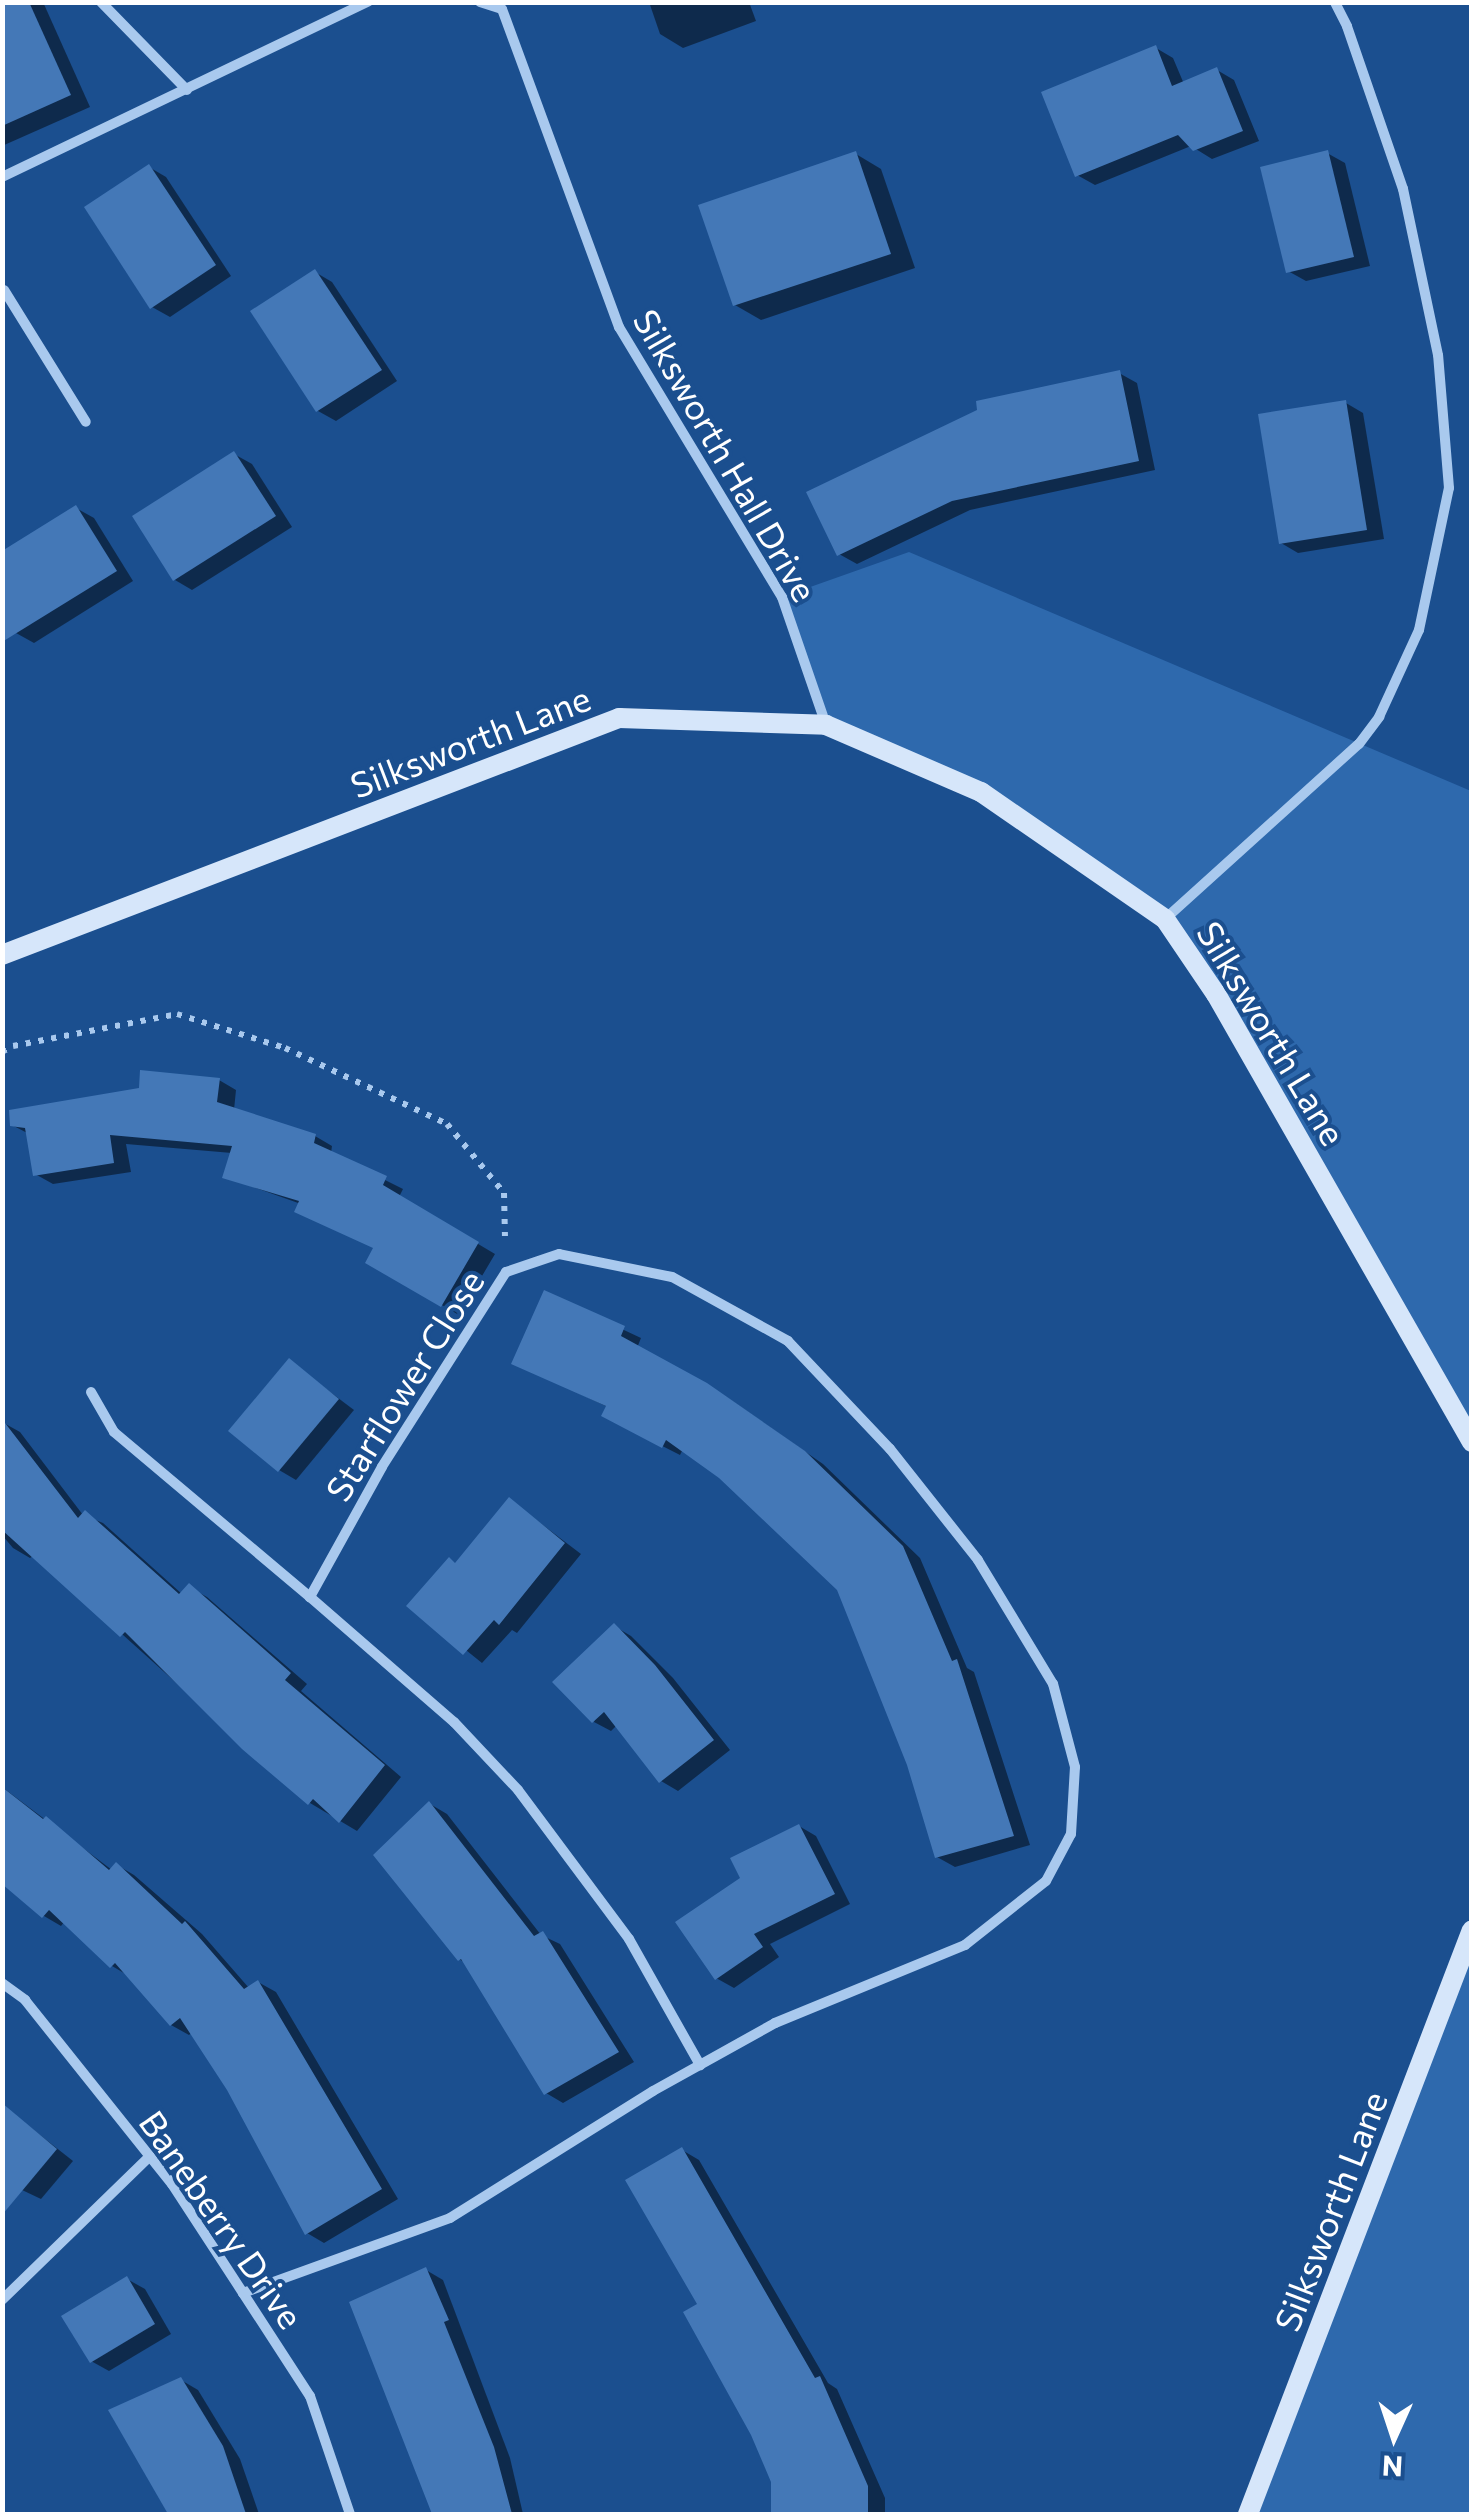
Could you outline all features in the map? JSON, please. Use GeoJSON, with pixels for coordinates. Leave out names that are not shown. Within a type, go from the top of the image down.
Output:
{"type":"FeatureCollection","features":[{"type":"Feature","properties":{"kind":"street"},"geometry":{"type":"LineString","coordinates":[[102,2],[187,90]]}},
{"type":"Feature","properties":{"kind":"street"},"geometry":{"type":"LineString","coordinates":[[2,176],[368,2]]}},
{"type":"Feature","properties":{"kind":"street","name":"Silksworth Hall Drive"},"geometry":{"type":"LineString","coordinates":[[480,2],[502,9],[619,327],[782,596],[826,725]]}},
{"type":"Feature","properties":{"kind":"street"},"geometry":{"type":"LineString","coordinates":[[1165,919],[1359,744],[1379,717],[1419,630],[1449,488],[1438,355],[1403,189],[1348,26],[1335,2]]}},
{"type":"Feature","properties":{"kind":"street"},"geometry":{"type":"LineString","coordinates":[[3,288],[86,422]]}},
{"type":"Feature","properties":{"kind":"street","name":"Silksworth Lane"},"geometry":{"type":"LineString","coordinates":[[2,955],[620,718],[826,725],[981,792],[1165,919],[1216,994],[1472,1442]]}},
{"type":"Feature","properties":{"kind":"street","name":"Starflower Close"},"geometry":{"type":"LineString","coordinates":[[243,2293],[450,2218],[774,2024],[965,1945],[1046,1881],[1072,1834],[1075,1767],[1053,1684],[978,1560],[890,1449],[788,1341],[672,1277],[559,1254],[506,1272],[382,1467],[310,1597]]}},
{"type":"Feature","properties":{"kind":"street"},"geometry":{"type":"LineString","coordinates":[[91,1392],[114,1432],[454,1722],[518,1790],[629,1938],[700,2065]]}},
{"type":"Feature","properties":{"kind":"street","name":"Silksworth Lane"},"geometry":{"type":"LineString","coordinates":[[1248,2514],[1472,1930]]}},
{"type":"Feature","properties":{"kind":"street","name":"Baneberry Drive"},"geometry":{"type":"LineString","coordinates":[[2,1983],[25,2000],[150,2156],[243,2293],[310,2396],[350,2514]]}},
{"type":"Feature","properties":{"kind":"street"},"geometry":{"type":"LineString","coordinates":[[2,2300],[150,2156]]}},
{"type":"Feature","properties":{"kind":"path"},"geometry":{"type":"LineString","coordinates":[[2,1052],[14,1046],[177,1014],[286,1048],[447,1124],[504,1192],[506,1272]]}},
{"type":"Feature","properties":{"kind":"shaded area"},"geometry":{"type":"Polygon","coordinates":[[[909,552],[1471,791],[1471,1442],[1165,919],[981,792],[826,725],[782,597],[909,552]]]}},
{"type":"Feature","properties":{"kind":"shaded area"},"geometry":{"type":"Polygon","coordinates":[[[1471,1930],[1471,2514],[1248,2514],[1471,1930]]]}},
{"type":"Feature","properties":{"kind":"building"},"geometry":{"type":"Polygon","coordinates":[[[2,2],[29,2],[71,95],[2,126],[2,2]]]}},
{"type":"Feature","properties":{"kind":"building"},"geometry":{"type":"Polygon","coordinates":[[[1156,45],[1172,86],[1217,67],[1243,131],[1193,151],[1178,135],[1075,177],[1041,92],[1156,45]]]}},
{"type":"Feature","properties":{"kind":"building"},"geometry":{"type":"Polygon","coordinates":[[[1328,150],[1354,257],[1286,273],[1260,167],[1328,150]]]}},
{"type":"Feature","properties":{"kind":"building"},"geometry":{"type":"Polygon","coordinates":[[[856,151],[891,254],[733,306],[698,205],[856,151]]]}},
{"type":"Feature","properties":{"kind":"building"},"geometry":{"type":"Polygon","coordinates":[[[149,164],[216,265],[150,309],[84,207],[149,164]]]}},
{"type":"Feature","properties":{"kind":"building"},"geometry":{"type":"Polygon","coordinates":[[[315,269],[382,370],[316,412],[250,311],[315,269]]]}},
{"type":"Feature","properties":{"kind":"building"},"geometry":{"type":"Polygon","coordinates":[[[1120,370],[1139,461],[952,501],[837,556],[806,492],[977,410],[976,401],[1120,370]]]}},
{"type":"Feature","properties":{"kind":"building"},"geometry":{"type":"Polygon","coordinates":[[[1346,400],[1367,530],[1279,544],[1258,414],[1346,400]]]}},
{"type":"Feature","properties":{"kind":"building"},"geometry":{"type":"Polygon","coordinates":[[[234,451],[276,516],[173,581],[132,516],[234,451]]]}},
{"type":"Feature","properties":{"kind":"building"},"geometry":{"type":"Polygon","coordinates":[[[76,505],[117,571],[2,642],[2,551],[76,505]]]}},
{"type":"Feature","properties":{"kind":"building"},"geometry":{"type":"Polygon","coordinates":[[[140,1070],[220,1078],[217,1102],[316,1134],[314,1143],[387,1176],[383,1185],[479,1242],[441,1307],[365,1263],[373,1248],[294,1212],[299,1201],[222,1178],[232,1146],[110,1135],[114,1163],[33,1176],[25,1128],[10,1126],[9,1110],[139,1088],[140,1070]]]}},
{"type":"Feature","properties":{"kind":"building"},"geometry":{"type":"Polygon","coordinates":[[[544,1290],[625,1326],[621,1336],[707,1383],[805,1451],[903,1546],[952,1661],[957,1659],[1014,1836],[935,1858],[907,1765],[837,1590],[719,1478],[666,1440],[662,1448],[601,1416],[606,1406],[511,1364],[544,1290]]]}},
{"type":"Feature","properties":{"kind":"building"},"geometry":{"type":"Polygon","coordinates":[[[289,1358],[339,1399],[278,1472],[228,1431],[289,1358]]]}},
{"type":"Feature","properties":{"kind":"building"},"geometry":{"type":"Polygon","coordinates":[[[2,1419],[78,1518],[85,1510],[179,1594],[189,1583],[291,1673],[285,1680],[385,1765],[339,1823],[313,1799],[308,1805],[242,1749],[125,1632],[120,1637],[2,1530],[2,1419]]]}},
{"type":"Feature","properties":{"kind":"building"},"geometry":{"type":"Polygon","coordinates":[[[509,1497],[565,1543],[499,1625],[494,1620],[463,1655],[406,1606],[449,1557],[455,1563],[509,1497]]]}},
{"type":"Feature","properties":{"kind":"building"},"geometry":{"type":"Polygon","coordinates":[[[614,1623],[655,1665],[714,1740],[659,1783],[604,1712],[592,1723],[552,1682],[614,1623]]]}},
{"type":"Feature","properties":{"kind":"building"},"geometry":{"type":"Polygon","coordinates":[[[2,1787],[43,1819],[46,1816],[109,1870],[116,1862],[182,1924],[185,1921],[244,1989],[258,1980],[382,2189],[305,2235],[227,2090],[180,2018],[170,2026],[115,1963],[110,1968],[49,1910],[42,1918],[2,1884],[2,1787]]]}},
{"type":"Feature","properties":{"kind":"building"},"geometry":{"type":"Polygon","coordinates":[[[429,1801],[534,1936],[543,1931],[619,2052],[544,2095],[461,1959],[458,1961],[373,1855],[429,1801]]]}},
{"type":"Feature","properties":{"kind":"building"},"geometry":{"type":"Polygon","coordinates":[[[799,1824],[835,1894],[754,1934],[763,1947],[715,1980],[675,1922],[740,1878],[730,1858],[799,1824]]]}},
{"type":"Feature","properties":{"kind":"building"},"geometry":{"type":"Polygon","coordinates":[[[2,2103],[57,2149],[2,2215],[2,2103]]]}},
{"type":"Feature","properties":{"kind":"building"},"geometry":{"type":"Polygon","coordinates":[[[682,2147],[815,2378],[820,2376],[868,2486],[868,2514],[771,2514],[771,2482],[751,2435],[683,2312],[697,2304],[625,2180],[682,2147]]]}},
{"type":"Feature","properties":{"kind":"building"},"geometry":{"type":"Polygon","coordinates":[[[426,2267],[494,2447],[512,2514],[432,2514],[349,2302],[426,2267]]]}},
{"type":"Feature","properties":{"kind":"building"},"geometry":{"type":"Polygon","coordinates":[[[127,2276],[155,2324],[90,2363],[61,2316],[127,2276]]]}},
{"type":"Feature","properties":{"kind":"building"},"geometry":{"type":"Polygon","coordinates":[[[181,2377],[223,2446],[246,2514],[168,2514],[108,2410],[181,2377]]]}}]}
